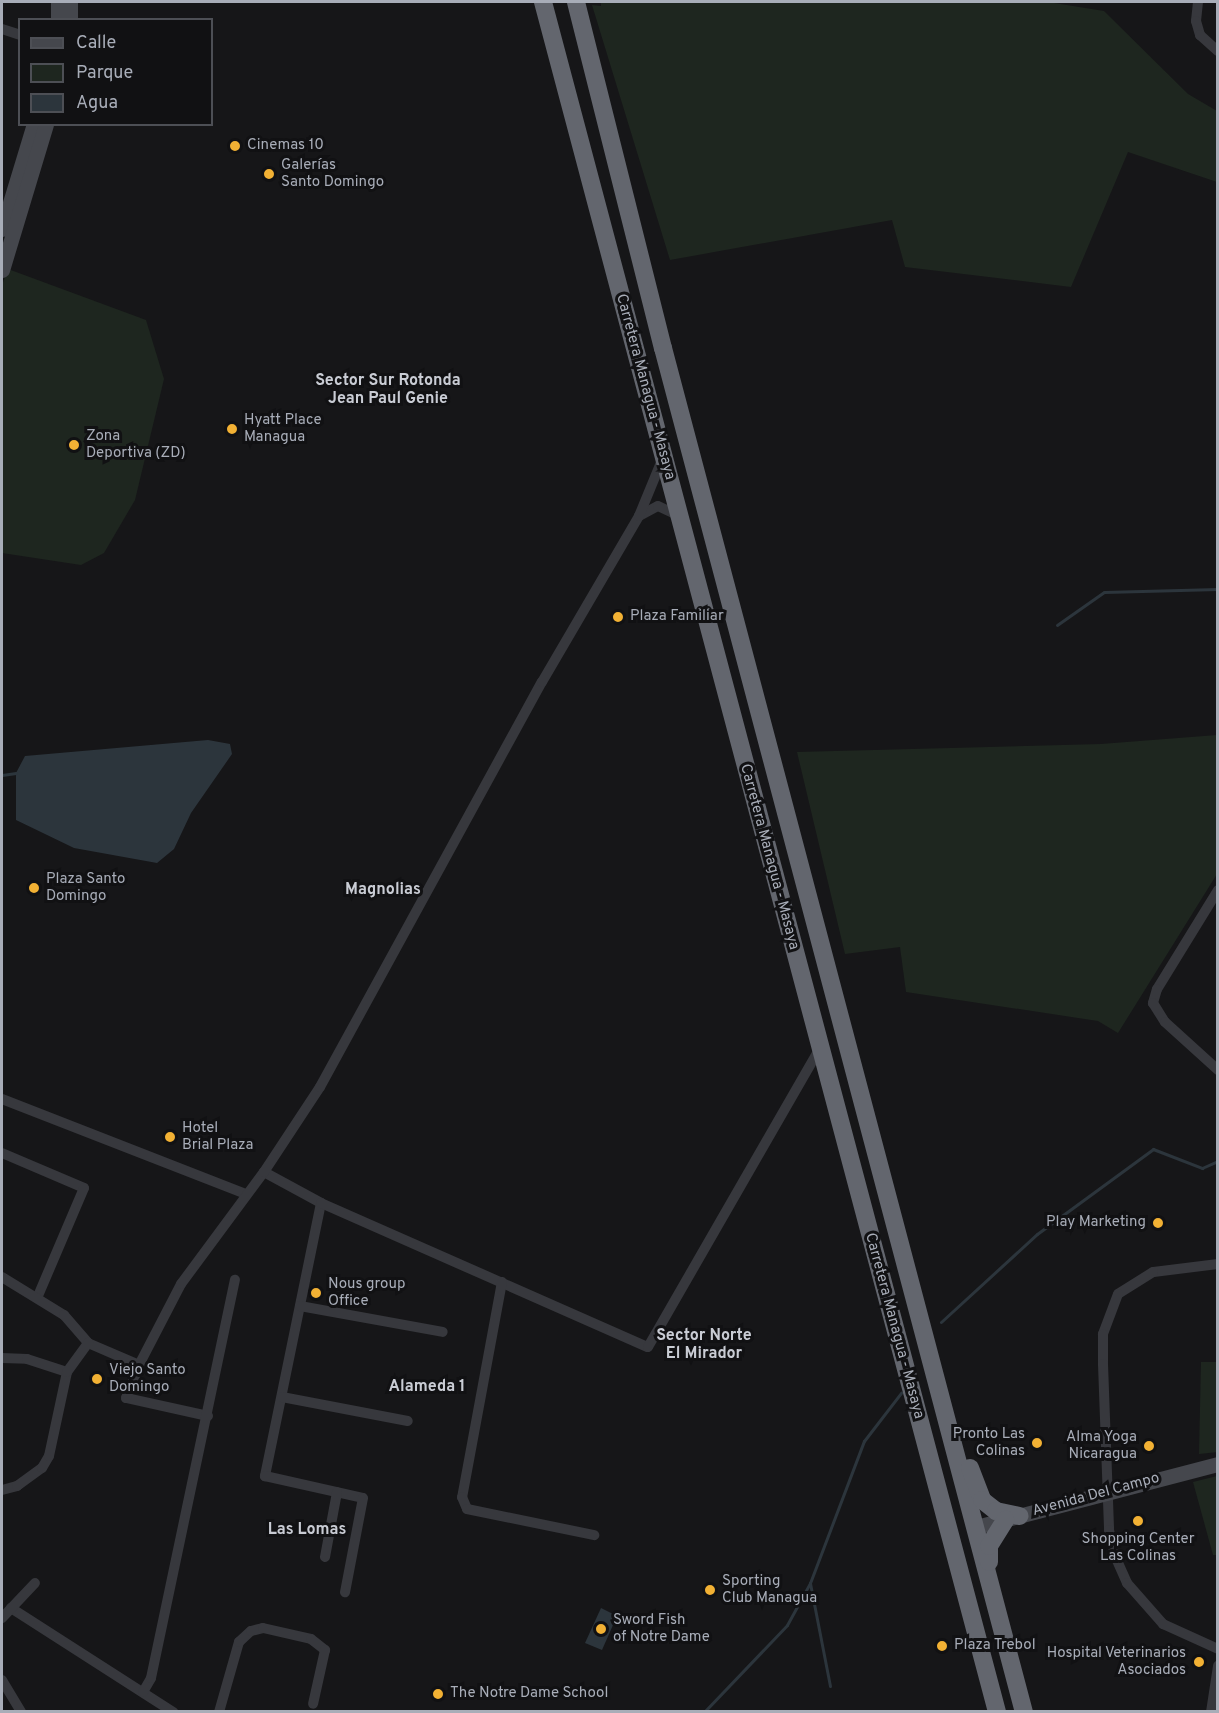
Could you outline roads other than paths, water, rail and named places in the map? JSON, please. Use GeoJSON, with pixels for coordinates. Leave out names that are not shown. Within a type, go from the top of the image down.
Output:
{"type":"FeatureCollection","features":[{"type":"Feature","properties":{"kind":"highway","name":"Carretera Managua - Masaya"},"geometry":{"type":"LineString","coordinates":[[543,2],[998,1712]]}},
{"type":"Feature","properties":{"kind":"highway","name":"Carretera Managua - Masaya"},"geometry":{"type":"LineString","coordinates":[[576,2],[669,369],[1024,1712]]}},
{"type":"Feature","properties":{"kind":"highway"},"geometry":{"type":"LineString","coordinates":[[920,1421],[934,1441],[954,1514],[961,1523],[976,1527],[963,1544],[978,1608],[978,1637]]}},
{"type":"Feature","properties":{"kind":"highway"},"geometry":{"type":"LineString","coordinates":[[953,1443],[971,1468],[982,1500],[996,1512],[1012,1518],[989,1546],[988,1573]]}},
{"type":"Feature","properties":{"kind":"street"},"geometry":{"type":"LineString","coordinates":[[58,2],[58,18]]}},
{"type":"Feature","properties":{"kind":"street"},"geometry":{"type":"LineString","coordinates":[[70,2],[70,18]]}},
{"type":"Feature","properties":{"kind":"street"},"geometry":{"type":"LineString","coordinates":[[1198,2],[1196,21],[1200,35],[1218,51]]}},
{"type":"Feature","properties":{"kind":"street"},"geometry":{"type":"LineString","coordinates":[[2,29],[18,33]]}},
{"type":"Feature","properties":{"kind":"street"},"geometry":{"type":"LineString","coordinates":[[2,229],[33,126]]}},
{"type":"Feature","properties":{"kind":"street"},"geometry":{"type":"LineString","coordinates":[[3,262],[45,126]]}},
{"type":"Feature","properties":{"kind":"street"},"geometry":{"type":"LineString","coordinates":[[3,262],[2,252],[10,222],[9,207]]}},
{"type":"Feature","properties":{"kind":"street"},"geometry":{"type":"LineString","coordinates":[[208,1416],[126,1398],[181,1284],[264,1172],[320,1087],[542,682],[639,516],[658,476],[663,451]]}},
{"type":"Feature","properties":{"kind":"street"},"geometry":{"type":"LineString","coordinates":[[639,516],[658,506],[679,516]]}},
{"type":"Feature","properties":{"kind":"street"},"geometry":{"type":"LineString","coordinates":[[1218,890],[1157,989],[1153,1003],[1165,1022],[1218,1070]]}},
{"type":"Feature","properties":{"kind":"street"},"geometry":{"type":"LineString","coordinates":[[264,1172],[321,1203],[648,1347],[820,1048]]}},
{"type":"Feature","properties":{"kind":"street"},"geometry":{"type":"LineString","coordinates":[[2,1099],[246,1194]]}},
{"type":"Feature","properties":{"kind":"street"},"geometry":{"type":"LineString","coordinates":[[2,1153],[84,1188],[38,1296]]}},
{"type":"Feature","properties":{"kind":"street"},"geometry":{"type":"LineString","coordinates":[[321,1203],[265,1476],[363,1498],[345,1592]]}},
{"type":"Feature","properties":{"kind":"street"},"geometry":{"type":"LineString","coordinates":[[1218,1264],[1181,1266],[1140,1277],[1118,1294],[1110,1309],[1103,1334],[1109,1530],[1126,1582],[1163,1624],[1218,1649]]}},
{"type":"Feature","properties":{"kind":"street"},"geometry":{"type":"LineString","coordinates":[[2,1277],[38,1296],[64,1315],[88,1343],[140,1365]]}},
{"type":"Feature","properties":{"kind":"street"},"geometry":{"type":"LineString","coordinates":[[143,1692],[151,1678],[235,1280]]}},
{"type":"Feature","properties":{"kind":"street"},"geometry":{"type":"LineString","coordinates":[[502,1282],[462,1497],[467,1509],[594,1535]]}},
{"type":"Feature","properties":{"kind":"street"},"geometry":{"type":"LineString","coordinates":[[300,1306],[442,1332]]}},
{"type":"Feature","properties":{"kind":"street"},"geometry":{"type":"LineString","coordinates":[[2,1490],[16,1486],[42,1468],[49,1456],[67,1372],[88,1343]]}},
{"type":"Feature","properties":{"kind":"street"},"geometry":{"type":"LineString","coordinates":[[2,1358],[27,1359],[67,1372]]}},
{"type":"Feature","properties":{"kind":"street"},"geometry":{"type":"LineString","coordinates":[[282,1397],[408,1421]]}},
{"type":"Feature","properties":{"kind":"street","name":"Avenida Del Campo"},"geometry":{"type":"LineString","coordinates":[[976,1527],[1218,1464]]}},
{"type":"Feature","properties":{"kind":"street"},"geometry":{"type":"LineString","coordinates":[[325,1557],[337,1492]]}},
{"type":"Feature","properties":{"kind":"street"},"geometry":{"type":"LineString","coordinates":[[2,1618],[35,1583]]}},
{"type":"Feature","properties":{"kind":"street"},"geometry":{"type":"LineString","coordinates":[[11,1608],[173,1712]]}},
{"type":"Feature","properties":{"kind":"street"},"geometry":{"type":"LineString","coordinates":[[219,1712],[239,1642],[251,1631],[263,1628],[311,1639],[325,1650],[313,1704]]}},
{"type":"Feature","properties":{"kind":"street"},"geometry":{"type":"LineString","coordinates":[[1211,1712],[1218,1666]]}},
{"type":"Feature","properties":{"kind":"street"},"geometry":{"type":"LineString","coordinates":[[2,1680],[21,1712]]}},
{"type":"Feature","properties":{"kind":"water"},"geometry":{"type":"Polygon","coordinates":[[[208,740],[230,744],[232,754],[191,813],[174,849],[157,863],[74,848],[16,820],[16,773],[25,756],[208,740]]]}},
{"type":"Feature","properties":{"kind":"water","name":"Sword Fish of Notre Dame"},"geometry":{"type":"Polygon","coordinates":[[[601,1608],[617,1616],[602,1650],[585,1643],[601,1608]]]}},
{"type":"Feature","properties":{"kind":"waterway"},"geometry":{"type":"LineString","coordinates":[[1057,625],[1104,592],[1218,589]]}},
{"type":"Feature","properties":{"kind":"waterway"},"geometry":{"type":"LineString","coordinates":[[2,775],[16,773]]}},
{"type":"Feature","properties":{"kind":"waterway"},"geometry":{"type":"LineString","coordinates":[[941,1322],[1037,1234],[1153,1149],[1202,1168],[1218,1161]]}},
{"type":"Feature","properties":{"kind":"waterway"},"geometry":{"type":"LineString","coordinates":[[830,1686],[810,1583],[864,1441],[901,1393]]}},
{"type":"Feature","properties":{"kind":"waterway"},"geometry":{"type":"LineString","coordinates":[[704,1712],[787,1625],[810,1583]]}},
{"type":"Feature","properties":{"kind":"place","name":"Cinemas 10"},"geometry":{"type":"Point","coordinates":[235,146]}},
{"type":"Feature","properties":{"kind":"place","name":"Galerías Santo Domingo"},"geometry":{"type":"Point","coordinates":[269,174]}},
{"type":"Feature","properties":{"kind":"place","name":"Hyatt Place Managua"},"geometry":{"type":"Point","coordinates":[232,429]}},
{"type":"Feature","properties":{"kind":"place","name":"Zona Deportiva (ZD)"},"geometry":{"type":"Point","coordinates":[74,445]}},
{"type":"Feature","properties":{"kind":"place","name":"Plaza Familiar"},"geometry":{"type":"Point","coordinates":[618,617]}},
{"type":"Feature","properties":{"kind":"place","name":"Plaza Santo Domingo"},"geometry":{"type":"Point","coordinates":[34,888]}},
{"type":"Feature","properties":{"kind":"place","name":"Hotel Brial Plaza"},"geometry":{"type":"Point","coordinates":[170,1137]}},
{"type":"Feature","properties":{"kind":"place","name":"Play Marketing"},"geometry":{"type":"Point","coordinates":[1158,1223]}},
{"type":"Feature","properties":{"kind":"place","name":"Nous group Office"},"geometry":{"type":"Point","coordinates":[316,1293]}},
{"type":"Feature","properties":{"kind":"place","name":"Viejo Santo Domingo"},"geometry":{"type":"Point","coordinates":[97,1379]}},
{"type":"Feature","properties":{"kind":"place","name":"Pronto Las Colinas"},"geometry":{"type":"Point","coordinates":[1037,1443]}},
{"type":"Feature","properties":{"kind":"place","name":"Alma Yoga Nicaragua"},"geometry":{"type":"Point","coordinates":[1149,1446]}},
{"type":"Feature","properties":{"kind":"place","name":"Shopping Center Las Colinas"},"geometry":{"type":"Point","coordinates":[1138,1521]}},
{"type":"Feature","properties":{"kind":"place","name":"Sporting Club Managua"},"geometry":{"type":"Point","coordinates":[710,1590]}},
{"type":"Feature","properties":{"kind":"place","name":"Sword Fish of Notre Dame"},"geometry":{"type":"Point","coordinates":[601,1629]}},
{"type":"Feature","properties":{"kind":"place","name":"Plaza Trebol"},"geometry":{"type":"Point","coordinates":[942,1646]}},
{"type":"Feature","properties":{"kind":"place","name":"Hospital Veterinarios Asociados"},"geometry":{"type":"Point","coordinates":[1199,1662]}},
{"type":"Feature","properties":{"kind":"place","name":"The Notre Dame School"},"geometry":{"type":"Point","coordinates":[438,1694]}},
{"type":"Feature","properties":{"kind":"district","name":"Sector Sur Rotonda Jean Paul Genie"},"geometry":{"type":"Point","coordinates":[388,390]}},
{"type":"Feature","properties":{"kind":"district","name":"Magnolias"},"geometry":{"type":"Point","coordinates":[383,890]}},
{"type":"Feature","properties":{"kind":"district","name":"Sector Norte El Mirador"},"geometry":{"type":"Point","coordinates":[704,1345]}},
{"type":"Feature","properties":{"kind":"district","name":"Alameda 1"},"geometry":{"type":"Point","coordinates":[427,1387]}},
{"type":"Feature","properties":{"kind":"district","name":"Las Lomas"},"geometry":{"type":"Point","coordinates":[307,1530]}}]}
